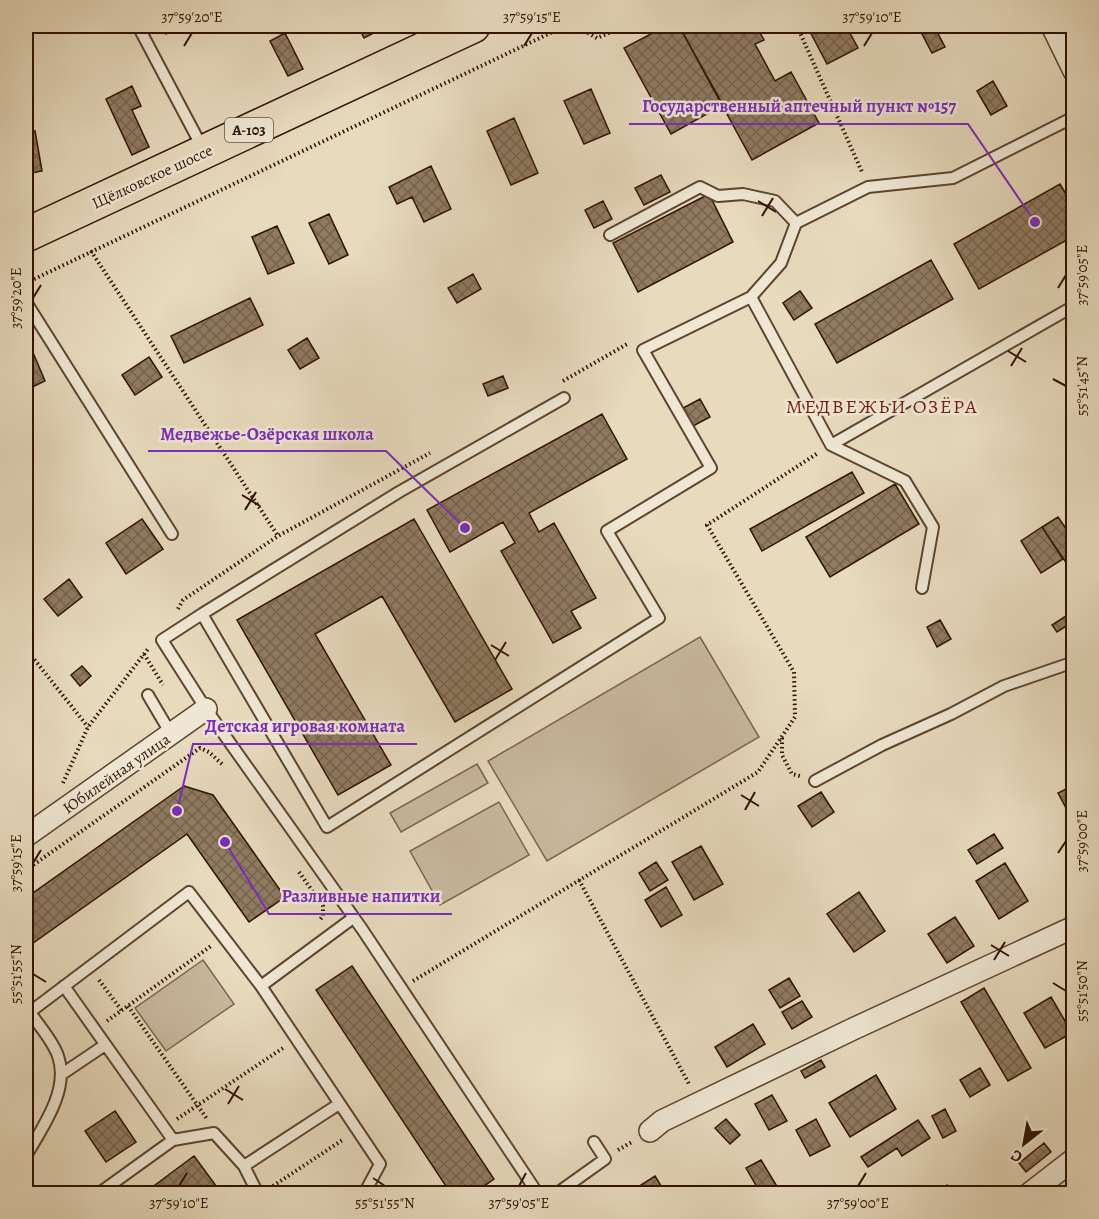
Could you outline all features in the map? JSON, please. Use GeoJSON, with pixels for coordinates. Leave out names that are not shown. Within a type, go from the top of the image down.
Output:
{"type":"FeatureCollection","features":[{"type":"Feature","properties":{"kind":"main road","name":"Щёлковское шоссе"},"geometry":{"type":"LineString","coordinates":[[26,235],[473,26]]}},
{"type":"Feature","properties":{"kind":"street"},"geometry":{"type":"LineString","coordinates":[[1052,26],[1074,71]]}},
{"type":"Feature","properties":{"kind":"street","name":"Юбилейная улица"},"geometry":{"type":"LineString","coordinates":[[26,836],[206,709]]}},
{"type":"Feature","properties":{"kind":"street"},"geometry":{"type":"LineString","coordinates":[[650,1131],[662,1121],[699,1103],[1074,927]]}},
{"type":"Feature","properties":{"kind":"street"},"geometry":{"type":"LineString","coordinates":[[1029,1194],[1074,1159]]}},
{"type":"Feature","properties":{"kind":"lane"},"geometry":{"type":"LineString","coordinates":[[138,26],[204,152]]}},
{"type":"Feature","properties":{"kind":"lane"},"geometry":{"type":"LineString","coordinates":[[202,614],[327,827],[659,618],[607,531],[711,468],[643,350],[751,297],[782,263],[796,224],[868,187],[953,178],[1074,117]]}},
{"type":"Feature","properties":{"kind":"lane"},"geometry":{"type":"LineString","coordinates":[[610,235],[700,187],[718,196],[743,194],[775,201],[796,224]]}},
{"type":"Feature","properties":{"kind":"lane"},"geometry":{"type":"LineString","coordinates":[[751,297],[831,445],[905,481],[933,527],[922,588]]}},
{"type":"Feature","properties":{"kind":"lane"},"geometry":{"type":"LineString","coordinates":[[26,302],[171,534]]}},
{"type":"Feature","properties":{"kind":"lane"},"geometry":{"type":"LineString","coordinates":[[831,445],[1074,306]]}},
{"type":"Feature","properties":{"kind":"lane"},"geometry":{"type":"LineString","coordinates":[[538,1194],[353,918],[206,709],[162,640],[399,492],[564,398]]}},
{"type":"Feature","properties":{"kind":"lane"},"geometry":{"type":"LineString","coordinates":[[815,781],[882,745],[951,714],[1005,686],[1074,662]]}},
{"type":"Feature","properties":{"kind":"lane"},"geometry":{"type":"LineString","coordinates":[[148,694],[171,734]]}},
{"type":"Feature","properties":{"kind":"lane"},"geometry":{"type":"LineString","coordinates":[[26,1156],[53,1108],[62,1074],[58,1054],[28,1011],[189,891],[261,986],[380,1164],[364,1194]]}},
{"type":"Feature","properties":{"kind":"lane"},"geometry":{"type":"LineString","coordinates":[[261,986],[353,918]]}},
{"type":"Feature","properties":{"kind":"lane"},"geometry":{"type":"LineString","coordinates":[[64,986],[172,1140]]}},
{"type":"Feature","properties":{"kind":"lane"},"geometry":{"type":"LineString","coordinates":[[62,1074],[105,1045]]}},
{"type":"Feature","properties":{"kind":"lane"},"geometry":{"type":"LineString","coordinates":[[244,1166],[339,1104]]}},
{"type":"Feature","properties":{"kind":"lane"},"geometry":{"type":"LineString","coordinates":[[98,1194],[172,1140],[214,1133],[244,1166],[258,1194]]}},
{"type":"Feature","properties":{"kind":"lane"},"geometry":{"type":"LineString","coordinates":[[556,1194],[605,1159],[594,1142]]}},
{"type":"Feature","properties":{"kind":"path"},"geometry":{"type":"LineString","coordinates":[[26,283],[565,26]]}},
{"type":"Feature","properties":{"kind":"path"},"geometry":{"type":"LineString","coordinates":[[576,26],[597,38],[626,26]]}},
{"type":"Feature","properties":{"kind":"path"},"geometry":{"type":"LineString","coordinates":[[797,26],[868,187]]}},
{"type":"Feature","properties":{"kind":"path"},"geometry":{"type":"LineString","coordinates":[[91,251],[278,536]]}},
{"type":"Feature","properties":{"kind":"path"},"geometry":{"type":"LineString","coordinates":[[411,982],[758,772],[795,717],[794,672],[707,525],[831,445]]}},
{"type":"Feature","properties":{"kind":"path"},"geometry":{"type":"LineString","coordinates":[[26,649],[88,727],[62,786]]}},
{"type":"Feature","properties":{"kind":"path"},"geometry":{"type":"LineString","coordinates":[[782,737],[782,755],[792,774],[815,781]]}},
{"type":"Feature","properties":{"kind":"path"},"geometry":{"type":"LineString","coordinates":[[26,870],[200,748],[221,762],[228,771]]}},
{"type":"Feature","properties":{"kind":"path"},"geometry":{"type":"LineString","coordinates":[[296,868],[323,906],[323,916],[314,927]]}},
{"type":"Feature","properties":{"kind":"path"},"geometry":{"type":"LineString","coordinates":[[579,880],[699,1103]]}},
{"type":"Feature","properties":{"kind":"path"},"geometry":{"type":"LineString","coordinates":[[95,1030],[224,937]]}},
{"type":"Feature","properties":{"kind":"path"},"geometry":{"type":"LineString","coordinates":[[89,967],[122,1011]]}},
{"type":"Feature","properties":{"kind":"path"},"geometry":{"type":"LineString","coordinates":[[129,1006],[198,1105],[214,1133]]}},
{"type":"Feature","properties":{"kind":"path"},"geometry":{"type":"LineString","coordinates":[[164,1128],[296,1039]]}},
{"type":"Feature","properties":{"kind":"path"},"geometry":{"type":"LineString","coordinates":[[272,1187],[357,1130]]}},
{"type":"Feature","properties":{"kind":"path"},"geometry":{"type":"LineString","coordinates":[[605,1159],[650,1131]]}},
{"type":"Feature","properties":{"kind":"shaded area"},"geometry":{"type":"Polygon","coordinates":[[[700,637],[759,737],[547,861],[488,761],[700,637]]]}},
{"type":"Feature","properties":{"kind":"shaded area"},"geometry":{"type":"Polygon","coordinates":[[[477,764],[488,783],[401,832],[390,813],[477,764]]]}},
{"type":"Feature","properties":{"kind":"shaded area"},"geometry":{"type":"Polygon","coordinates":[[[499,802],[529,855],[440,905],[410,851],[499,802]]]}},
{"type":"Feature","properties":{"kind":"shaded area"},"geometry":{"type":"Polygon","coordinates":[[[203,960],[234,1004],[166,1051],[135,1008],[203,960]]]}},
{"type":"Feature","properties":{"kind":"building"},"geometry":{"type":"Polygon","coordinates":[[[161,26],[181,26],[166,34],[161,26]]]}},
{"type":"Feature","properties":{"kind":"building"},"geometry":{"type":"Polygon","coordinates":[[[358,26],[385,26],[385,27],[364,38],[358,26]]]}},
{"type":"Feature","properties":{"kind":"building"},"geometry":{"type":"Polygon","coordinates":[[[666,26],[679,26],[723,105],[671,134],[624,48],[666,26]]]}},
{"type":"Feature","properties":{"kind":"building"},"geometry":{"type":"Polygon","coordinates":[[[679,26],[756,26],[764,40],[755,44],[775,81],[791,72],[819,123],[752,160],[679,26]]]}},
{"type":"Feature","properties":{"kind":"building"},"geometry":{"type":"Polygon","coordinates":[[[807,26],[846,26],[858,48],[827,64],[807,26]]]}},
{"type":"Feature","properties":{"kind":"building"},"geometry":{"type":"Polygon","coordinates":[[[934,26],[945,47],[932,53],[921,32],[934,26]]]}},
{"type":"Feature","properties":{"kind":"building"},"geometry":{"type":"Polygon","coordinates":[[[285,33],[303,69],[288,76],[270,41],[285,33]]]}},
{"type":"Feature","properties":{"kind":"building"},"geometry":{"type":"Polygon","coordinates":[[[993,81],[1007,106],[991,115],[977,91],[993,81]]]}},
{"type":"Feature","properties":{"kind":"building"},"geometry":{"type":"Polygon","coordinates":[[[132,86],[141,106],[132,110],[149,147],[132,155],[106,99],[132,86]]]}},
{"type":"Feature","properties":{"kind":"building"},"geometry":{"type":"Polygon","coordinates":[[[591,89],[610,133],[584,144],[564,101],[591,89]]]}},
{"type":"Feature","properties":{"kind":"building"},"geometry":{"type":"Polygon","coordinates":[[[514,118],[538,173],[511,185],[487,131],[514,118]]]}},
{"type":"Feature","properties":{"kind":"building"},"geometry":{"type":"Polygon","coordinates":[[[35,131],[42,171],[26,174],[26,133],[35,131]]]}},
{"type":"Feature","properties":{"kind":"building"},"geometry":{"type":"Polygon","coordinates":[[[431,166],[451,209],[424,222],[412,197],[397,204],[389,187],[431,166]]]}},
{"type":"Feature","properties":{"kind":"building"},"geometry":{"type":"Polygon","coordinates":[[[661,175],[670,192],[644,205],[635,188],[661,175]]]}},
{"type":"Feature","properties":{"kind":"building"},"geometry":{"type":"Polygon","coordinates":[[[1060,184],[1074,208],[1074,236],[979,289],[954,244],[1060,184]]]}},
{"type":"Feature","properties":{"kind":"building"},"geometry":{"type":"Polygon","coordinates":[[[709,194],[733,242],[638,292],[613,243],[709,194]]]}},
{"type":"Feature","properties":{"kind":"building"},"geometry":{"type":"Polygon","coordinates":[[[603,201],[612,219],[594,228],[585,210],[603,201]]]}},
{"type":"Feature","properties":{"kind":"building"},"geometry":{"type":"Polygon","coordinates":[[[329,214],[348,255],[329,264],[309,223],[329,214]]]}},
{"type":"Feature","properties":{"kind":"building"},"geometry":{"type":"Polygon","coordinates":[[[277,226],[294,263],[268,274],[252,237],[277,226]]]}},
{"type":"Feature","properties":{"kind":"building"},"geometry":{"type":"Polygon","coordinates":[[[931,260],[953,299],[837,363],[815,324],[931,260]]]}},
{"type":"Feature","properties":{"kind":"building"},"geometry":{"type":"Polygon","coordinates":[[[473,274],[481,289],[457,303],[448,288],[473,274]]]}},
{"type":"Feature","properties":{"kind":"building"},"geometry":{"type":"Polygon","coordinates":[[[800,291],[812,308],[794,320],[783,303],[800,291]]]}},
{"type":"Feature","properties":{"kind":"building"},"geometry":{"type":"Polygon","coordinates":[[[250,298],[263,325],[184,363],[171,336],[250,298]]]}},
{"type":"Feature","properties":{"kind":"building"},"geometry":{"type":"Polygon","coordinates":[[[26,336],[45,381],[26,390],[26,336]]]}},
{"type":"Feature","properties":{"kind":"building"},"geometry":{"type":"Polygon","coordinates":[[[307,338],[319,358],[300,369],[288,350],[307,338]]]}},
{"type":"Feature","properties":{"kind":"building"},"geometry":{"type":"Polygon","coordinates":[[[149,357],[162,377],[135,395],[122,375],[149,357]]]}},
{"type":"Feature","properties":{"kind":"building"},"geometry":{"type":"Polygon","coordinates":[[[503,376],[508,388],[488,396],[483,384],[503,376]]]}},
{"type":"Feature","properties":{"kind":"building"},"geometry":{"type":"Polygon","coordinates":[[[700,399],[710,417],[693,426],[683,408],[700,399]]]}},
{"type":"Feature","properties":{"kind":"building"},"geometry":{"type":"Polygon","coordinates":[[[602,414],[627,459],[529,513],[539,532],[554,523],[596,598],[571,611],[581,628],[553,643],[501,551],[515,543],[503,522],[450,552],[427,510],[602,414]]]}},
{"type":"Feature","properties":{"kind":"building"},"geometry":{"type":"Polygon","coordinates":[[[852,472],[864,493],[762,551],[750,529],[852,472]]]}},
{"type":"Feature","properties":{"kind":"building"},"geometry":{"type":"Polygon","coordinates":[[[895,484],[919,524],[830,577],[806,537],[895,484]]]}},
{"type":"Feature","properties":{"kind":"building"},"geometry":{"type":"Polygon","coordinates":[[[1058,517],[1074,540],[1073,573],[1042,527],[1058,517]]]}},
{"type":"Feature","properties":{"kind":"building"},"geometry":{"type":"Polygon","coordinates":[[[142,519],[163,549],[126,574],[106,543],[142,519]]]}},
{"type":"Feature","properties":{"kind":"building"},"geometry":{"type":"Polygon","coordinates":[[[414,519],[512,689],[455,722],[382,596],[315,634],[391,765],[338,795],[237,620],[414,519]]]}},
{"type":"Feature","properties":{"kind":"building"},"geometry":{"type":"Polygon","coordinates":[[[1042,527],[1063,559],[1041,573],[1021,541],[1042,527]]]}},
{"type":"Feature","properties":{"kind":"building"},"geometry":{"type":"Polygon","coordinates":[[[69,579],[82,597],[58,616],[44,599],[69,579]]]}},
{"type":"Feature","properties":{"kind":"building"},"geometry":{"type":"Polygon","coordinates":[[[1069,614],[1074,621],[1057,632],[1052,625],[1069,614]]]}},
{"type":"Feature","properties":{"kind":"building"},"geometry":{"type":"Polygon","coordinates":[[[940,620],[951,639],[937,647],[927,627],[940,620]]]}},
{"type":"Feature","properties":{"kind":"building"},"geometry":{"type":"Polygon","coordinates":[[[82,666],[91,676],[80,686],[71,675],[82,666]]]}},
{"type":"Feature","properties":{"kind":"building"},"geometry":{"type":"Polygon","coordinates":[[[1074,785],[1074,823],[1058,793],[1074,785]]]}},
{"type":"Feature","properties":{"kind":"building"},"geometry":{"type":"Polygon","coordinates":[[[184,786],[213,795],[285,897],[249,922],[187,834],[26,948],[26,898],[184,786]]]}},
{"type":"Feature","properties":{"kind":"building"},"geometry":{"type":"Polygon","coordinates":[[[821,792],[834,812],[812,827],[798,806],[821,792]]]}},
{"type":"Feature","properties":{"kind":"building"},"geometry":{"type":"Polygon","coordinates":[[[994,834],[1003,848],[977,864],[968,850],[994,834]]]}},
{"type":"Feature","properties":{"kind":"building"},"geometry":{"type":"Polygon","coordinates":[[[701,846],[723,884],[694,900],[672,862],[701,846]]]}},
{"type":"Feature","properties":{"kind":"building"},"geometry":{"type":"Polygon","coordinates":[[[656,862],[668,880],[650,891],[639,873],[656,862]]]}},
{"type":"Feature","properties":{"kind":"building"},"geometry":{"type":"Polygon","coordinates":[[[1005,863],[1028,901],[999,919],[976,881],[1005,863]]]}},
{"type":"Feature","properties":{"kind":"building"},"geometry":{"type":"Polygon","coordinates":[[[666,887],[682,915],[661,927],[645,900],[666,887]]]}},
{"type":"Feature","properties":{"kind":"building"},"geometry":{"type":"Polygon","coordinates":[[[859,892],[885,931],[854,952],[827,914],[859,892]]]}},
{"type":"Feature","properties":{"kind":"building"},"geometry":{"type":"Polygon","coordinates":[[[955,917],[974,946],[947,963],[928,934],[955,917]]]}},
{"type":"Feature","properties":{"kind":"building"},"geometry":{"type":"Polygon","coordinates":[[[352,966],[494,1179],[480,1189],[484,1194],[435,1194],[446,1186],[316,990],[352,966]]]}},
{"type":"Feature","properties":{"kind":"building"},"geometry":{"type":"Polygon","coordinates":[[[789,978],[800,996],[780,1008],[769,990],[789,978]]]}},
{"type":"Feature","properties":{"kind":"building"},"geometry":{"type":"Polygon","coordinates":[[[984,988],[1031,1068],[1008,1081],[961,1002],[984,988]]]}},
{"type":"Feature","properties":{"kind":"building"},"geometry":{"type":"Polygon","coordinates":[[[1051,997],[1072,1033],[1045,1048],[1024,1013],[1051,997]]]}},
{"type":"Feature","properties":{"kind":"building"},"geometry":{"type":"Polygon","coordinates":[[[802,1001],[812,1017],[792,1029],[782,1012],[802,1001]]]}},
{"type":"Feature","properties":{"kind":"building"},"geometry":{"type":"Polygon","coordinates":[[[753,1024],[765,1044],[727,1067],[715,1047],[753,1024]]]}},
{"type":"Feature","properties":{"kind":"building"},"geometry":{"type":"Polygon","coordinates":[[[821,1060],[825,1067],[805,1078],[801,1071],[821,1060]]]}},
{"type":"Feature","properties":{"kind":"building"},"geometry":{"type":"Polygon","coordinates":[[[980,1068],[990,1085],[970,1097],[960,1080],[980,1068]]]}},
{"type":"Feature","properties":{"kind":"building"},"geometry":{"type":"Polygon","coordinates":[[[876,1075],[896,1109],[850,1137],[829,1103],[876,1075]]]}},
{"type":"Feature","properties":{"kind":"building"},"geometry":{"type":"Polygon","coordinates":[[[772,1095],[787,1121],[769,1130],[755,1104],[772,1095]]]}},
{"type":"Feature","properties":{"kind":"building"},"geometry":{"type":"Polygon","coordinates":[[[945,1109],[956,1131],[943,1138],[932,1116],[945,1109]]]}},
{"type":"Feature","properties":{"kind":"building"},"geometry":{"type":"Polygon","coordinates":[[[115,1111],[136,1142],[106,1162],[85,1131],[115,1111]]]}},
{"type":"Feature","properties":{"kind":"building"},"geometry":{"type":"Polygon","coordinates":[[[726,1119],[740,1135],[730,1144],[715,1128],[726,1119]]]}},
{"type":"Feature","properties":{"kind":"building"},"geometry":{"type":"Polygon","coordinates":[[[816,1119],[830,1146],[810,1156],[796,1130],[816,1119]]]}},
{"type":"Feature","properties":{"kind":"building"},"geometry":{"type":"Polygon","coordinates":[[[918,1120],[930,1138],[902,1156],[897,1148],[868,1167],[861,1157],[918,1120]]]}},
{"type":"Feature","properties":{"kind":"building"},"geometry":{"type":"Polygon","coordinates":[[[1044,1143],[1051,1152],[1026,1172],[1019,1163],[1044,1143]]]}},
{"type":"Feature","properties":{"kind":"building"},"geometry":{"type":"Polygon","coordinates":[[[194,1156],[222,1194],[143,1194],[194,1156]]]}},
{"type":"Feature","properties":{"kind":"building"},"geometry":{"type":"Polygon","coordinates":[[[761,1160],[778,1188],[769,1194],[761,1194],[746,1168],[761,1160]]]}},
{"type":"Feature","properties":{"kind":"building"},"geometry":{"type":"Polygon","coordinates":[[[655,1176],[666,1194],[627,1194],[655,1176]]]}},
{"type":"Feature","properties":{"kind":"building"},"geometry":{"type":"Polygon","coordinates":[[[947,1185],[953,1194],[936,1194],[936,1193],[947,1185]]]}},
{"type":"Feature","properties":{"kind":"place","name":"Государственный аптечный пункт №157"},"geometry":{"type":"Point","coordinates":[1035,222]}},
{"type":"Feature","properties":{"kind":"place","name":"Медвежье-Озёрская школа"},"geometry":{"type":"Point","coordinates":[465,528]}},
{"type":"Feature","properties":{"kind":"place","name":"Детская игровая комната"},"geometry":{"type":"Point","coordinates":[177,811]}},
{"type":"Feature","properties":{"kind":"place","name":"Разливные напитки"},"geometry":{"type":"Point","coordinates":[225,842]}},
{"type":"Feature","properties":{"kind":"district","name":"МЕДВЕЖЬИ ОЗЁРА"},"geometry":{"type":"Point","coordinates":[882,406]}}]}
